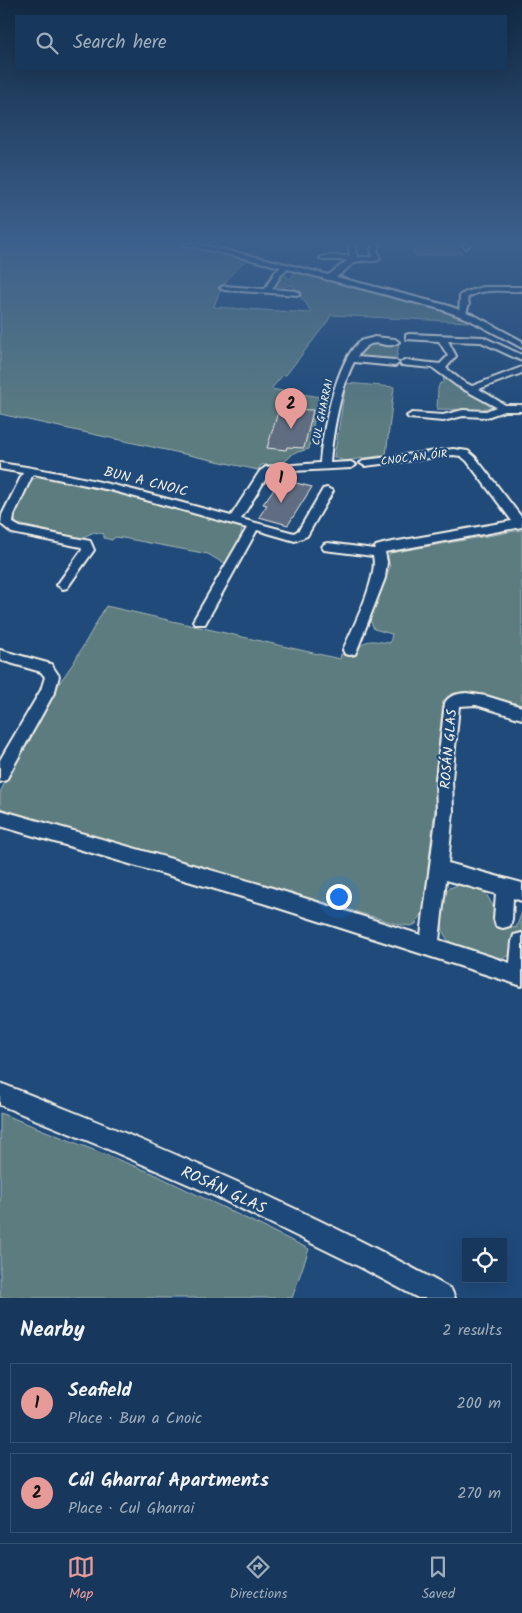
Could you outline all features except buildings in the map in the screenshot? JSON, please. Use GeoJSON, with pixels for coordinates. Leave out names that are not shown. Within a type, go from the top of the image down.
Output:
{"type":"FeatureCollection","features":[{"type":"Feature","properties":{"kind":"street"},"geometry":{"type":"LineString","coordinates":[[435,305],[462,313],[522,345]]}},
{"type":"Feature","properties":{"kind":"street"},"geometry":{"type":"LineString","coordinates":[[462,313],[465,305]]}},
{"type":"Feature","properties":{"kind":"street"},"geometry":{"type":"LineString","coordinates":[[409,337],[487,341],[522,358]]}},
{"type":"Feature","properties":{"kind":"street"},"geometry":{"type":"LineString","coordinates":[[441,368],[452,356],[442,338]]}},
{"type":"Feature","properties":{"kind":"street","name":"CUL GHARRAI"},"geometry":{"type":"LineString","coordinates":[[325,466],[325,452],[338,386],[351,359],[366,342],[395,342]]}},
{"type":"Feature","properties":{"kind":"street"},"geometry":{"type":"LineString","coordinates":[[351,359],[441,368],[459,382],[503,408]]}},
{"type":"Feature","properties":{"kind":"street"},"geometry":{"type":"LineString","coordinates":[[472,389],[522,370]]}},
{"type":"Feature","properties":{"kind":"street"},"geometry":{"type":"LineString","coordinates":[[412,416],[443,418],[463,413],[487,414],[503,408],[522,408]]}},
{"type":"Feature","properties":{"kind":"street","name":"CNOC AN ÓIR"},"geometry":{"type":"LineString","coordinates":[[328,547],[378,554],[380,549],[521,523],[471,459],[464,453],[453,452],[365,463]]}},
{"type":"Feature","properties":{"kind":"street"},"geometry":{"type":"LineString","coordinates":[[234,519],[267,471],[284,467],[351,465]]}},
{"type":"Feature","properties":{"kind":"street","name":"BUN A CNOIC"},"geometry":{"type":"LineString","coordinates":[[0,466],[30,470],[121,489],[290,536],[298,536],[303,533],[326,491]]}},
{"type":"Feature","properties":{"kind":"street"},"geometry":{"type":"LineString","coordinates":[[30,470],[8,515],[7,524],[16,530],[86,544],[88,550],[63,585]]}},
{"type":"Feature","properties":{"kind":"street"},"geometry":{"type":"LineString","coordinates":[[200,621],[254,525]]}},
{"type":"Feature","properties":{"kind":"street"},"geometry":{"type":"LineString","coordinates":[[350,650],[379,578],[381,562],[378,554]]}},
{"type":"Feature","properties":{"kind":"street"},"geometry":{"type":"LineString","coordinates":[[0,655],[46,668],[52,676],[45,696],[0,775]]}},
{"type":"Feature","properties":{"kind":"street","name":"ROSÁN GLAS"},"geometry":{"type":"LineString","coordinates":[[429,946],[445,811],[444,779],[452,703],[463,698],[476,699],[522,713]]}},
{"type":"Feature","properties":{"kind":"street"},"geometry":{"type":"LineString","coordinates":[[0,818],[209,878],[520,976],[521,942]]}},
{"type":"Feature","properties":{"kind":"street"},"geometry":{"type":"LineString","coordinates":[[437,869],[514,890],[503,919]]}},
{"type":"Feature","properties":{"kind":"street","name":"ROSÁN GLAS"},"geometry":{"type":"LineString","coordinates":[[0,1094],[121,1142],[196,1176],[404,1276],[442,1298]]}},
{"type":"Feature","properties":{"kind":"green space"},"geometry":{"type":"Polygon","coordinates":[[[0,305],[215,305],[214,307],[311,313],[306,305],[428,305],[464,317],[468,322],[331,315],[286,375],[283,375],[271,389],[327,398],[324,409],[316,409],[309,449],[294,453],[282,464],[261,465],[258,470],[0,414],[0,305]]]}},
{"type":"Feature","properties":{"kind":"green space"},"geometry":{"type":"Polygon","coordinates":[[[378,342],[399,343],[396,361],[363,358],[358,355],[367,344],[378,342]]]}},
{"type":"Feature","properties":{"kind":"green space"},"geometry":{"type":"Polygon","coordinates":[[[444,376],[461,390],[488,403],[490,407],[480,410],[437,409],[438,388],[440,383],[443,383],[444,376]]]}},
{"type":"Feature","properties":{"kind":"green space"},"geometry":{"type":"Polygon","coordinates":[[[346,383],[394,387],[386,455],[344,461],[334,457],[346,383]]]}},
{"type":"Feature","properties":{"kind":"green space"},"geometry":{"type":"Polygon","coordinates":[[[41,476],[146,500],[238,525],[242,528],[241,535],[228,561],[223,563],[208,554],[123,538],[115,537],[112,540],[104,538],[104,534],[94,532],[81,538],[17,524],[13,515],[31,480],[41,476]]]}},
{"type":"Feature","properties":{"kind":"green space"},"geometry":{"type":"Polygon","coordinates":[[[522,530],[522,706],[469,692],[459,692],[450,695],[443,701],[435,777],[436,799],[423,912],[416,924],[411,926],[401,925],[197,865],[6,812],[0,807],[0,792],[58,685],[74,662],[106,606],[340,659],[341,654],[355,656],[362,645],[369,641],[390,643],[392,634],[374,629],[370,620],[390,567],[388,557],[390,553],[522,530]]]}},
{"type":"Feature","properties":{"kind":"green space"},"geometry":{"type":"Polygon","coordinates":[[[462,884],[485,892],[493,906],[497,922],[516,928],[522,912],[522,937],[514,934],[509,956],[492,958],[484,956],[460,947],[445,937],[442,914],[445,897],[449,888],[462,884]]]}},
{"type":"Feature","properties":{"kind":"green space"},"geometry":{"type":"Polygon","coordinates":[[[0,1113],[152,1173],[309,1249],[292,1298],[0,1298],[0,1113]]]}},
{"type":"Feature","properties":{"kind":"place","name":"Cúl Gharraí Apartments"},"geometry":{"type":"Point","coordinates":[291,429]}},
{"type":"Feature","properties":{"kind":"place","name":"Seafield"},"geometry":{"type":"Point","coordinates":[281,503]}}]}
